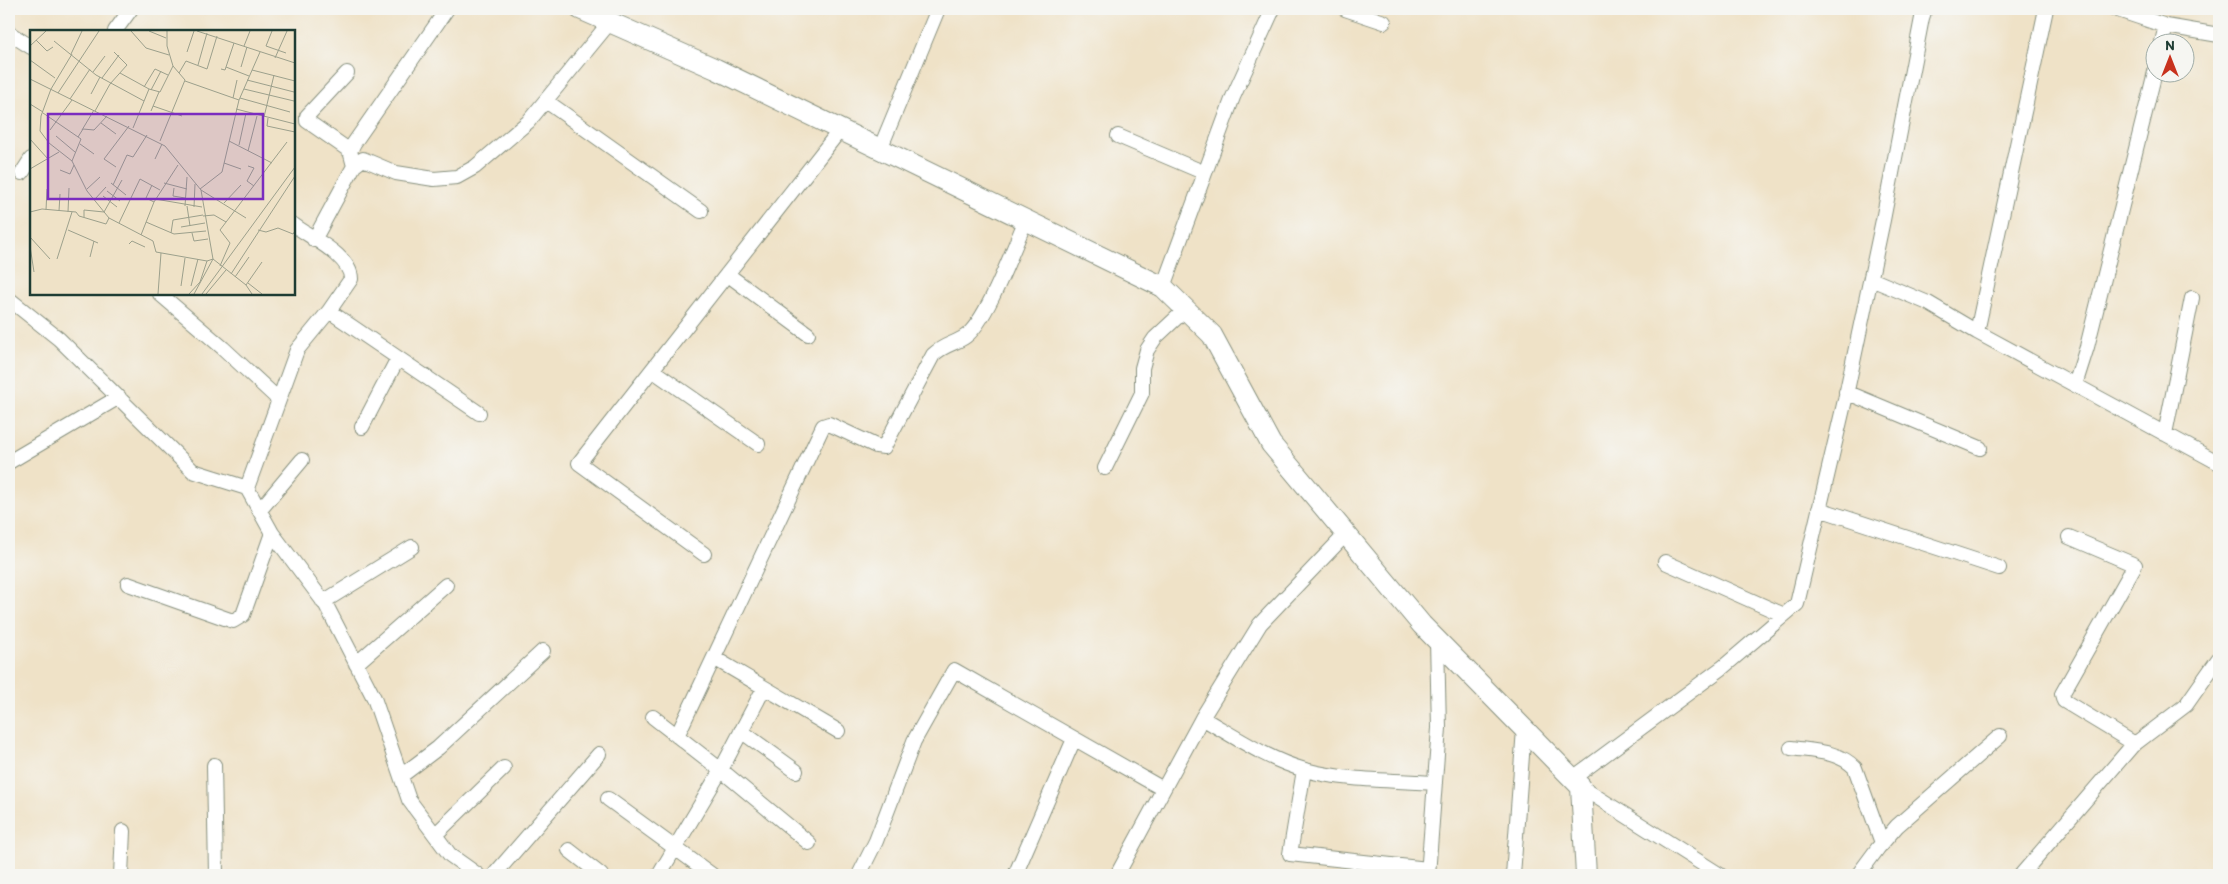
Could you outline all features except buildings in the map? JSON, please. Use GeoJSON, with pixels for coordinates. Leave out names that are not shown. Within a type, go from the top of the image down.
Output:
{"type":"FeatureCollection","features":[{"type":"Feature","properties":{"kind":"street"},"geometry":{"type":"LineString","coordinates":[[115,30],[131,9]]}},
{"type":"Feature","properties":{"kind":"street"},"geometry":{"type":"LineString","coordinates":[[350,151],[447,9]]}},
{"type":"Feature","properties":{"kind":"street"},"geometry":{"type":"LineString","coordinates":[[580,9],[716,70],[1163,287],[1212,335],[1271,444],[1437,640],[1577,782],[1720,875]]}},
{"type":"Feature","properties":{"kind":"street"},"geometry":{"type":"LineString","coordinates":[[880,149],[938,9]]}},
{"type":"Feature","properties":{"kind":"street"},"geometry":{"type":"LineString","coordinates":[[1163,287],[1234,97],[1273,9]]}},
{"type":"Feature","properties":{"kind":"street"},"geometry":{"type":"LineString","coordinates":[[1345,9],[1384,22]]}},
{"type":"Feature","properties":{"kind":"street"},"geometry":{"type":"LineString","coordinates":[[1577,782],[1722,668],[1797,604],[1871,278],[1922,18],[1926,9]]}},
{"type":"Feature","properties":{"kind":"street"},"geometry":{"type":"LineString","coordinates":[[1977,332],[2046,9]]}},
{"type":"Feature","properties":{"kind":"street"},"geometry":{"type":"LineString","coordinates":[[2115,9],[2166,26],[2219,34]]}},
{"type":"Feature","properties":{"kind":"street"},"geometry":{"type":"LineString","coordinates":[[314,240],[354,166],[363,159],[396,173],[434,180],[457,177],[475,167],[528,122],[610,22]]}},
{"type":"Feature","properties":{"kind":"street"},"geometry":{"type":"LineString","coordinates":[[2164,32],[2166,26]]}},
{"type":"Feature","properties":{"kind":"street"},"geometry":{"type":"LineString","coordinates":[[9,33],[30,46]]}},
{"type":"Feature","properties":{"kind":"street"},"geometry":{"type":"LineString","coordinates":[[347,73],[307,116],[307,121],[350,151],[354,166]]}},
{"type":"Feature","properties":{"kind":"street"},"geometry":{"type":"LineString","coordinates":[[2075,385],[2087,347],[2153,82]]}},
{"type":"Feature","properties":{"kind":"street"},"geometry":{"type":"LineString","coordinates":[[546,101],[701,211]]}},
{"type":"Feature","properties":{"kind":"street"},"geometry":{"type":"LineString","coordinates":[[704,554],[579,463],[840,130]]}},
{"type":"Feature","properties":{"kind":"street"},"geometry":{"type":"LineString","coordinates":[[1118,136],[1205,173]]}},
{"type":"Feature","properties":{"kind":"street"},"geometry":{"type":"LineString","coordinates":[[22,173],[30,161]]}},
{"type":"Feature","properties":{"kind":"street"},"geometry":{"type":"LineString","coordinates":[[677,736],[824,426],[829,424],[876,446],[884,447],[933,354],[941,347],[965,337],[981,321],[1026,220]]}},
{"type":"Feature","properties":{"kind":"street"},"geometry":{"type":"LineString","coordinates":[[247,488],[297,350],[329,311],[351,280],[351,274],[344,261],[295,226]]}},
{"type":"Feature","properties":{"kind":"street"},"geometry":{"type":"LineString","coordinates":[[727,274],[808,334]]}},
{"type":"Feature","properties":{"kind":"street"},"geometry":{"type":"LineString","coordinates":[[1871,278],[1928,303],[1977,332],[2219,463]]}},
{"type":"Feature","properties":{"kind":"street"},"geometry":{"type":"LineString","coordinates":[[161,295],[223,348],[278,399]]}},
{"type":"Feature","properties":{"kind":"street"},"geometry":{"type":"LineString","coordinates":[[2165,434],[2192,298]]}},
{"type":"Feature","properties":{"kind":"street"},"geometry":{"type":"LineString","coordinates":[[9,299],[59,339],[193,471],[247,488],[272,534],[323,602],[374,698],[410,800],[450,855],[478,875]]}},
{"type":"Feature","properties":{"kind":"street"},"geometry":{"type":"LineString","coordinates":[[1105,468],[1142,393],[1142,368],[1147,350],[1155,338],[1186,309]]}},
{"type":"Feature","properties":{"kind":"street"},"geometry":{"type":"LineString","coordinates":[[329,311],[479,412]]}},
{"type":"Feature","properties":{"kind":"street"},"geometry":{"type":"LineString","coordinates":[[362,427],[398,358]]}},
{"type":"Feature","properties":{"kind":"street"},"geometry":{"type":"LineString","coordinates":[[652,370],[758,444]]}},
{"type":"Feature","properties":{"kind":"street"},"geometry":{"type":"LineString","coordinates":[[1846,392],[1980,448]]}},
{"type":"Feature","properties":{"kind":"street"},"geometry":{"type":"LineString","coordinates":[[9,462],[119,397]]}},
{"type":"Feature","properties":{"kind":"street"},"geometry":{"type":"LineString","coordinates":[[260,510],[302,460]]}},
{"type":"Feature","properties":{"kind":"street"},"geometry":{"type":"LineString","coordinates":[[1819,508],[1999,568]]}},
{"type":"Feature","properties":{"kind":"street"},"geometry":{"type":"LineString","coordinates":[[128,584],[233,621],[243,615],[272,534]]}},
{"type":"Feature","properties":{"kind":"street"},"geometry":{"type":"LineString","coordinates":[[1117,875],[1202,718],[1260,624],[1346,534]]}},
{"type":"Feature","properties":{"kind":"street"},"geometry":{"type":"LineString","coordinates":[[2069,537],[2135,565],[2062,694],[2064,701],[2135,744]]}},
{"type":"Feature","properties":{"kind":"street"},"geometry":{"type":"LineString","coordinates":[[323,602],[412,547]]}},
{"type":"Feature","properties":{"kind":"street"},"geometry":{"type":"LineString","coordinates":[[1665,562],[1784,615]]}},
{"type":"Feature","properties":{"kind":"street"},"geometry":{"type":"LineString","coordinates":[[356,664],[446,584]]}},
{"type":"Feature","properties":{"kind":"street"},"geometry":{"type":"LineString","coordinates":[[1304,770],[1290,854],[1428,872],[1439,728],[1437,640]]}},
{"type":"Feature","properties":{"kind":"street"},"geometry":{"type":"LineString","coordinates":[[401,776],[438,748],[543,651]]}},
{"type":"Feature","properties":{"kind":"street"},"geometry":{"type":"LineString","coordinates":[[714,658],[838,731]]}},
{"type":"Feature","properties":{"kind":"street"},"geometry":{"type":"LineString","coordinates":[[2021,875],[2135,744],[2186,705],[2219,658]]}},
{"type":"Feature","properties":{"kind":"street"},"geometry":{"type":"LineString","coordinates":[[860,875],[876,841],[914,741],[954,670],[1163,789]]}},
{"type":"Feature","properties":{"kind":"street"},"geometry":{"type":"LineString","coordinates":[[659,875],[721,770],[764,688]]}},
{"type":"Feature","properties":{"kind":"street"},"geometry":{"type":"LineString","coordinates":[[652,717],[721,770],[809,843]]}},
{"type":"Feature","properties":{"kind":"street"},"geometry":{"type":"LineString","coordinates":[[1202,718],[1263,752],[1304,770],[1343,776],[1435,783]]}},
{"type":"Feature","properties":{"kind":"street"},"geometry":{"type":"LineString","coordinates":[[1513,875],[1524,729]]}},
{"type":"Feature","properties":{"kind":"street"},"geometry":{"type":"LineString","coordinates":[[741,731],[796,771]]}},
{"type":"Feature","properties":{"kind":"street"},"geometry":{"type":"LineString","coordinates":[[1858,875],[1897,826],[2000,736]]}},
{"type":"Feature","properties":{"kind":"street"},"geometry":{"type":"LineString","coordinates":[[1015,875],[1074,739]]}},
{"type":"Feature","properties":{"kind":"street"},"geometry":{"type":"LineString","coordinates":[[1791,748],[1838,755],[1848,760],[1855,768],[1882,843]]}},
{"type":"Feature","properties":{"kind":"street"},"geometry":{"type":"LineString","coordinates":[[494,875],[598,754]]}},
{"type":"Feature","properties":{"kind":"street"},"geometry":{"type":"LineString","coordinates":[[214,765],[216,875]]}},
{"type":"Feature","properties":{"kind":"street"},"geometry":{"type":"LineString","coordinates":[[435,835],[504,768]]}},
{"type":"Feature","properties":{"kind":"street"},"geometry":{"type":"LineString","coordinates":[[1577,782],[1586,875]]}},
{"type":"Feature","properties":{"kind":"street"},"geometry":{"type":"LineString","coordinates":[[608,799],[673,849],[712,875]]}},
{"type":"Feature","properties":{"kind":"street"},"geometry":{"type":"LineString","coordinates":[[121,875],[123,831]]}},
{"type":"Feature","properties":{"kind":"street"},"geometry":{"type":"LineString","coordinates":[[569,850],[601,875]]}}]}
